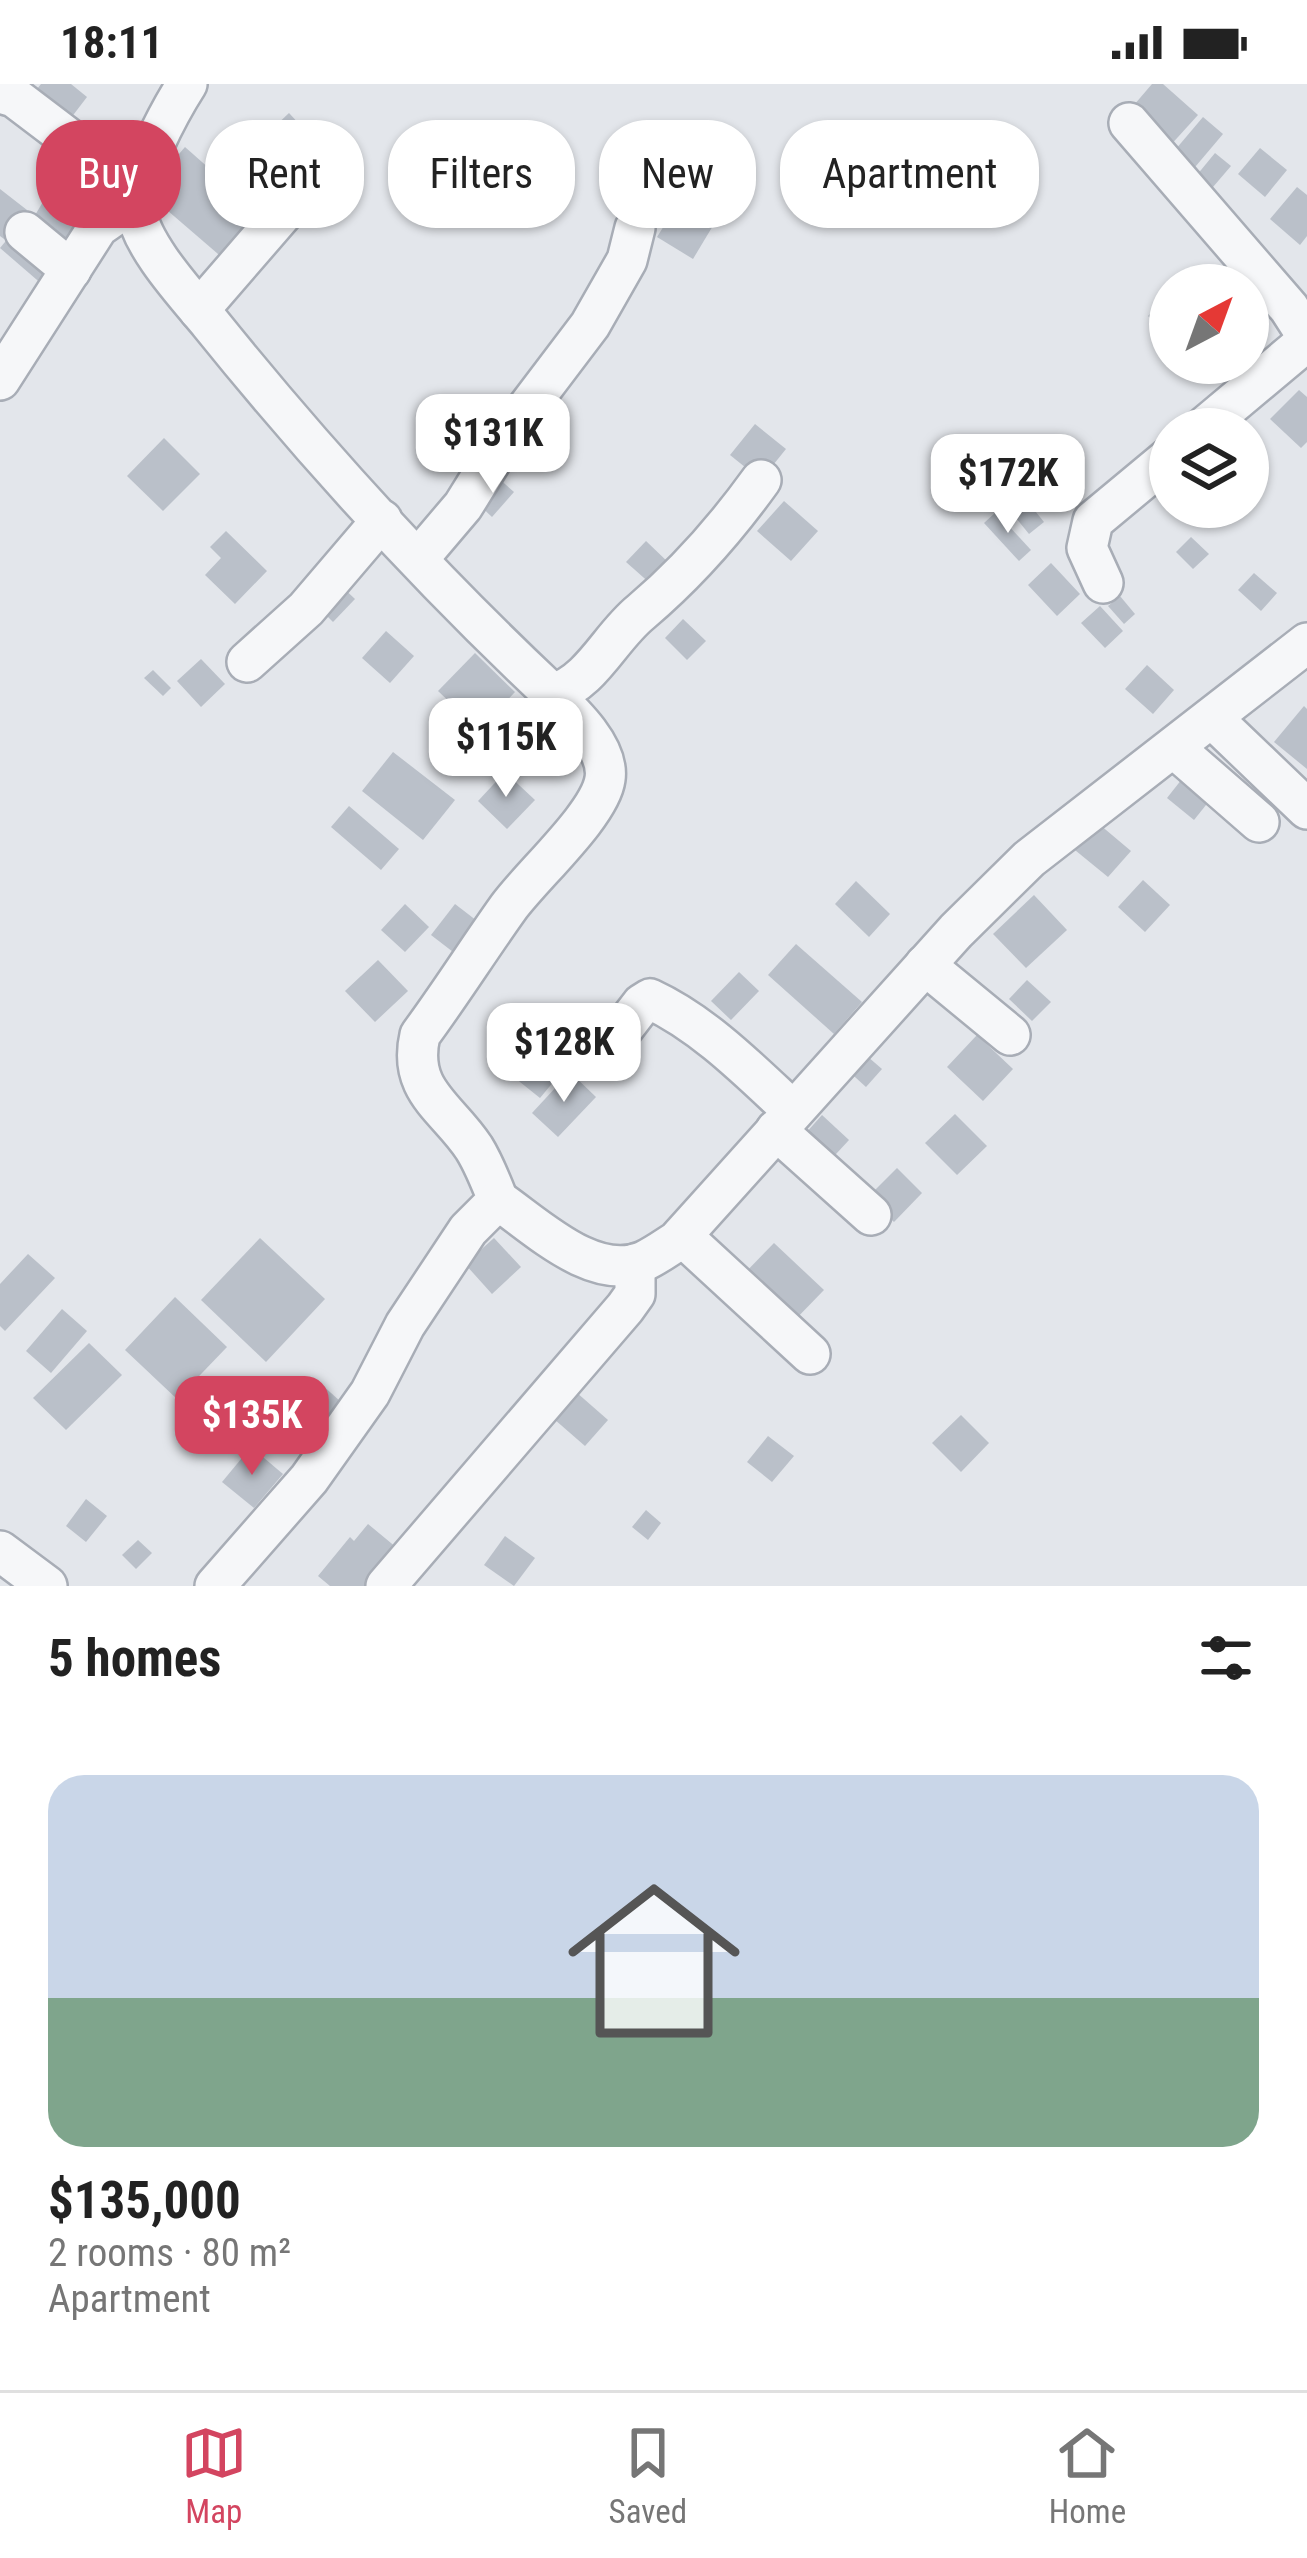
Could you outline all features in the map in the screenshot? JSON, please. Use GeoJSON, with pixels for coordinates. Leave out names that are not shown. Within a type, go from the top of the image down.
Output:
{"type":"FeatureCollection","features":[{"type":"Feature","properties":{"kind":"street"},"geometry":{"type":"LineString","coordinates":[[166,120],[187,84]]}},
{"type":"Feature","properties":{"kind":"street"},"geometry":{"type":"LineString","coordinates":[[0,93],[14,97],[44,120]]}},
{"type":"Feature","properties":{"kind":"street"},"geometry":{"type":"LineString","coordinates":[[1129,122],[1289,308],[1307,339],[1226,408]]}},
{"type":"Feature","properties":{"kind":"street"},"geometry":{"type":"LineString","coordinates":[[0,380],[97,228]]}},
{"type":"Feature","properties":{"kind":"street"},"geometry":{"type":"LineString","coordinates":[[144,228],[152,247],[199,310],[295,428],[481,626],[553,694],[604,758],[605,778],[595,808],[511,904],[420,1035],[416,1055],[418,1076],[472,1146],[498,1200],[569,1249],[600,1264],[634,1264],[682,1236],[925,964],[1029,859],[1307,644]]}},
{"type":"Feature","properties":{"kind":"street"},"geometry":{"type":"LineString","coordinates":[[199,310],[272,228]]}},
{"type":"Feature","properties":{"kind":"street"},"geometry":{"type":"LineString","coordinates":[[418,559],[463,506],[508,432],[590,325],[627,260],[635,228]]}},
{"type":"Feature","properties":{"kind":"street"},"geometry":{"type":"LineString","coordinates":[[26,232],[71,270]]}},
{"type":"Feature","properties":{"kind":"street"},"geometry":{"type":"LineString","coordinates":[[1103,583],[1087,548],[1093,521],[1149,474]]}},
{"type":"Feature","properties":{"kind":"street"},"geometry":{"type":"LineString","coordinates":[[553,694],[582,679],[640,612],[688,570],[760,480]]}},
{"type":"Feature","properties":{"kind":"street"},"geometry":{"type":"LineString","coordinates":[[247,662],[306,609],[382,520]]}},
{"type":"Feature","properties":{"kind":"street"},"geometry":{"type":"LineString","coordinates":[[1213,719],[1307,809]]}},
{"type":"Feature","properties":{"kind":"street"},"geometry":{"type":"LineString","coordinates":[[1174,748],[1258,822]]}},
{"type":"Feature","properties":{"kind":"street"},"geometry":{"type":"LineString","coordinates":[[925,964],[1010,1035]]}},
{"type":"Feature","properties":{"kind":"street"},"geometry":{"type":"LineString","coordinates":[[605,1052],[642,1004],[650,999],[668,1007],[735,1058],[871,1215]]}},
{"type":"Feature","properties":{"kind":"street"},"geometry":{"type":"LineString","coordinates":[[215,1586],[309,1479],[370,1394],[405,1325],[468,1230],[498,1200]]}},
{"type":"Feature","properties":{"kind":"street"},"geometry":{"type":"LineString","coordinates":[[682,1236],[811,1354]]}},
{"type":"Feature","properties":{"kind":"street"},"geometry":{"type":"LineString","coordinates":[[386,1586],[625,1308],[635,1294],[634,1264]]}},
{"type":"Feature","properties":{"kind":"street"},"geometry":{"type":"LineString","coordinates":[[0,1551],[47,1586]]}},
{"type":"Feature","properties":{"kind":"building"},"geometry":{"type":"Polygon","coordinates":[[[41,84],[71,84],[87,97],[69,120],[55,120],[29,99],[41,84]]]}},
{"type":"Feature","properties":{"kind":"building"},"geometry":{"type":"Polygon","coordinates":[[[1152,84],[1163,84],[1198,115],[1168,148],[1128,112],[1152,84]]]}},
{"type":"Feature","properties":{"kind":"building"},"geometry":{"type":"Polygon","coordinates":[[[1203,117],[1223,134],[1190,173],[1170,156],[1203,117]]]}},
{"type":"Feature","properties":{"kind":"building"},"geometry":{"type":"Polygon","coordinates":[[[185,147],[205,165],[205,228],[253,228],[225,260],[181,222],[181,152],[185,147]]]}},
{"type":"Feature","properties":{"kind":"building"},"geometry":{"type":"Polygon","coordinates":[[[1260,148],[1287,170],[1265,197],[1238,174],[1260,148]]]}},
{"type":"Feature","properties":{"kind":"building"},"geometry":{"type":"Polygon","coordinates":[[[1215,153],[1231,166],[1207,194],[1192,181],[1215,153]]]}},
{"type":"Feature","properties":{"kind":"building"},"geometry":{"type":"Polygon","coordinates":[[[1297,187],[1307,195],[1307,236],[1300,245],[1270,219],[1297,187]]]}},
{"type":"Feature","properties":{"kind":"building"},"geometry":{"type":"Polygon","coordinates":[[[0,189],[27,210],[4,239],[0,236],[0,189]]]}},
{"type":"Feature","properties":{"kind":"building"},"geometry":{"type":"Polygon","coordinates":[[[40,228],[80,228],[69,246],[40,228]]]}},
{"type":"Feature","properties":{"kind":"building"},"geometry":{"type":"Polygon","coordinates":[[[663,228],[712,228],[693,259],[657,237],[663,228]]]}},
{"type":"Feature","properties":{"kind":"building"},"geometry":{"type":"Polygon","coordinates":[[[10,236],[58,270],[44,286],[0,248],[10,236]]]}},
{"type":"Feature","properties":{"kind":"building"},"geometry":{"type":"Polygon","coordinates":[[[1299,390],[1307,397],[1307,442],[1301,448],[1270,419],[1299,390]]]}},
{"type":"Feature","properties":{"kind":"building"},"geometry":{"type":"Polygon","coordinates":[[[755,424],[786,449],[761,480],[730,455],[755,424]]]}},
{"type":"Feature","properties":{"kind":"building"},"geometry":{"type":"Polygon","coordinates":[[[164,438],[200,474],[163,511],[127,476],[164,438]]]}},
{"type":"Feature","properties":{"kind":"building"},"geometry":{"type":"Polygon","coordinates":[[[495,475],[514,492],[492,517],[473,499],[495,475]]]}},
{"type":"Feature","properties":{"kind":"building"},"geometry":{"type":"Polygon","coordinates":[[[1006,475],[1044,522],[1029,534],[991,487],[1006,475]]]}},
{"type":"Feature","properties":{"kind":"building"},"geometry":{"type":"Polygon","coordinates":[[[784,501],[818,531],[791,561],[757,531],[784,501]]]}},
{"type":"Feature","properties":{"kind":"building"},"geometry":{"type":"Polygon","coordinates":[[[996,512],[1031,550],[1019,561],[984,523],[996,512]]]}},
{"type":"Feature","properties":{"kind":"building"},"geometry":{"type":"Polygon","coordinates":[[[226,531],[267,571],[235,604],[205,575],[221,558],[210,547],[226,531]]]}},
{"type":"Feature","properties":{"kind":"building"},"geometry":{"type":"Polygon","coordinates":[[[1191,537],[1209,554],[1193,569],[1176,552],[1191,537]]]}},
{"type":"Feature","properties":{"kind":"building"},"geometry":{"type":"Polygon","coordinates":[[[646,541],[671,565],[652,585],[626,562],[646,541]]]}},
{"type":"Feature","properties":{"kind":"building"},"geometry":{"type":"Polygon","coordinates":[[[1051,563],[1080,594],[1057,616],[1028,585],[1051,563]]]}},
{"type":"Feature","properties":{"kind":"building"},"geometry":{"type":"Polygon","coordinates":[[[1254,573],[1277,593],[1261,611],[1238,590],[1254,573]]]}},
{"type":"Feature","properties":{"kind":"building"},"geometry":{"type":"Polygon","coordinates":[[[339,584],[355,599],[333,622],[317,606],[339,584]]]}},
{"type":"Feature","properties":{"kind":"building"},"geometry":{"type":"Polygon","coordinates":[[[1120,596],[1135,614],[1124,624],[1108,606],[1120,596]]]}},
{"type":"Feature","properties":{"kind":"building"},"geometry":{"type":"Polygon","coordinates":[[[1100,606],[1123,631],[1105,648],[1081,623],[1100,606]]]}},
{"type":"Feature","properties":{"kind":"building"},"geometry":{"type":"Polygon","coordinates":[[[683,619],[706,641],[687,660],[665,638],[683,619]]]}},
{"type":"Feature","properties":{"kind":"building"},"geometry":{"type":"Polygon","coordinates":[[[386,631],[414,656],[390,683],[362,658],[386,631]]]}},
{"type":"Feature","properties":{"kind":"building"},"geometry":{"type":"Polygon","coordinates":[[[475,653],[515,692],[479,730],[438,691],[475,653]]]}},
{"type":"Feature","properties":{"kind":"building"},"geometry":{"type":"Polygon","coordinates":[[[201,659],[225,684],[201,707],[177,681],[201,659]]]}},
{"type":"Feature","properties":{"kind":"building"},"geometry":{"type":"Polygon","coordinates":[[[1147,665],[1174,690],[1153,714],[1125,689],[1147,665]]]}},
{"type":"Feature","properties":{"kind":"building"},"geometry":{"type":"Polygon","coordinates":[[[153,670],[171,688],[163,696],[144,678],[153,670]]]}},
{"type":"Feature","properties":{"kind":"building"},"geometry":{"type":"Polygon","coordinates":[[[1304,706],[1307,709],[1307,769],[1274,742],[1304,706]]]}},
{"type":"Feature","properties":{"kind":"building"},"geometry":{"type":"Polygon","coordinates":[[[393,752],[455,800],[423,840],[362,791],[393,752]]]}},
{"type":"Feature","properties":{"kind":"building"},"geometry":{"type":"Polygon","coordinates":[[[505,772],[535,800],[507,829],[478,801],[505,772]]]}},
{"type":"Feature","properties":{"kind":"building"},"geometry":{"type":"Polygon","coordinates":[[[1182,779],[1210,800],[1194,820],[1167,798],[1182,779]]]}},
{"type":"Feature","properties":{"kind":"building"},"geometry":{"type":"Polygon","coordinates":[[[349,806],[399,849],[381,870],[331,827],[349,806]]]}},
{"type":"Feature","properties":{"kind":"building"},"geometry":{"type":"Polygon","coordinates":[[[1093,819],[1131,851],[1108,877],[1070,846],[1093,819]]]}},
{"type":"Feature","properties":{"kind":"building"},"geometry":{"type":"Polygon","coordinates":[[[1143,880],[1170,905],[1145,932],[1118,907],[1143,880]]]}},
{"type":"Feature","properties":{"kind":"building"},"geometry":{"type":"Polygon","coordinates":[[[856,881],[890,914],[869,937],[835,904],[856,881]]]}},
{"type":"Feature","properties":{"kind":"building"},"geometry":{"type":"Polygon","coordinates":[[[1034,895],[1067,930],[1026,968],[993,934],[1034,895]]]}},
{"type":"Feature","properties":{"kind":"building"},"geometry":{"type":"Polygon","coordinates":[[[405,904],[429,927],[405,952],[381,930],[405,904]]]}},
{"type":"Feature","properties":{"kind":"building"},"geometry":{"type":"Polygon","coordinates":[[[455,904],[481,924],[457,955],[431,935],[455,904]]]}},
{"type":"Feature","properties":{"kind":"building"},"geometry":{"type":"Polygon","coordinates":[[[796,944],[862,1002],[834,1034],[768,975],[796,944]]]}},
{"type":"Feature","properties":{"kind":"building"},"geometry":{"type":"Polygon","coordinates":[[[378,960],[408,991],[375,1022],[345,991],[378,960]]]}},
{"type":"Feature","properties":{"kind":"building"},"geometry":{"type":"Polygon","coordinates":[[[739,972],[759,991],[731,1020],[711,1001],[739,972]]]}},
{"type":"Feature","properties":{"kind":"building"},"geometry":{"type":"Polygon","coordinates":[[[1027,980],[1051,1002],[1032,1021],[1009,999],[1027,980]]]}},
{"type":"Feature","properties":{"kind":"building"},"geometry":{"type":"Polygon","coordinates":[[[562,1023],[604,1063],[589,1079],[547,1039],[562,1023]]]}},
{"type":"Feature","properties":{"kind":"building"},"geometry":{"type":"Polygon","coordinates":[[[977,1035],[1013,1069],[983,1101],[947,1067],[977,1035]]]}},
{"type":"Feature","properties":{"kind":"building"},"geometry":{"type":"Polygon","coordinates":[[[534,1045],[564,1069],[540,1098],[510,1074],[534,1045]]]}},
{"type":"Feature","properties":{"kind":"building"},"geometry":{"type":"Polygon","coordinates":[[[860,1050],[882,1069],[866,1087],[845,1068],[860,1050]]]}},
{"type":"Feature","properties":{"kind":"building"},"geometry":{"type":"Polygon","coordinates":[[[570,1072],[596,1097],[558,1137],[532,1113],[570,1072]]]}},
{"type":"Feature","properties":{"kind":"building"},"geometry":{"type":"Polygon","coordinates":[[[955,1114],[987,1146],[957,1175],[925,1143],[955,1114]]]}},
{"type":"Feature","properties":{"kind":"building"},"geometry":{"type":"Polygon","coordinates":[[[822,1115],[849,1140],[824,1167],[797,1143],[822,1115]]]}},
{"type":"Feature","properties":{"kind":"building"},"geometry":{"type":"Polygon","coordinates":[[[897,1168],[922,1193],[894,1222],[868,1197],[897,1168]]]}},
{"type":"Feature","properties":{"kind":"building"},"geometry":{"type":"Polygon","coordinates":[[[260,1238],[325,1299],[266,1362],[201,1300],[260,1238]]]}},
{"type":"Feature","properties":{"kind":"building"},"geometry":{"type":"Polygon","coordinates":[[[494,1238],[521,1267],[492,1294],[465,1264],[494,1238]]]}},
{"type":"Feature","properties":{"kind":"building"},"geometry":{"type":"Polygon","coordinates":[[[774,1243],[824,1290],[791,1324],[741,1277],[774,1243]]]}},
{"type":"Feature","properties":{"kind":"building"},"geometry":{"type":"Polygon","coordinates":[[[28,1254],[55,1278],[5,1331],[0,1326],[0,1284],[28,1254]]]}},
{"type":"Feature","properties":{"kind":"building"},"geometry":{"type":"Polygon","coordinates":[[[175,1297],[227,1347],[177,1399],[125,1350],[175,1297]]]}},
{"type":"Feature","properties":{"kind":"building"},"geometry":{"type":"Polygon","coordinates":[[[62,1309],[87,1331],[51,1373],[26,1351],[62,1309]]]}},
{"type":"Feature","properties":{"kind":"building"},"geometry":{"type":"Polygon","coordinates":[[[89,1343],[122,1375],[66,1430],[33,1398],[89,1343]]]}},
{"type":"Feature","properties":{"kind":"building"},"geometry":{"type":"Polygon","coordinates":[[[320,1383],[341,1402],[318,1428],[297,1410],[320,1383]]]}},
{"type":"Feature","properties":{"kind":"building"},"geometry":{"type":"Polygon","coordinates":[[[576,1392],[608,1420],[585,1446],[554,1419],[576,1392]]]}},
{"type":"Feature","properties":{"kind":"building"},"geometry":{"type":"Polygon","coordinates":[[[961,1415],[989,1443],[961,1472],[932,1443],[961,1415]]]}},
{"type":"Feature","properties":{"kind":"building"},"geometry":{"type":"Polygon","coordinates":[[[768,1436],[794,1456],[772,1482],[747,1462],[768,1436]]]}},
{"type":"Feature","properties":{"kind":"building"},"geometry":{"type":"Polygon","coordinates":[[[251,1447],[283,1474],[254,1508],[222,1482],[251,1447]]]}},
{"type":"Feature","properties":{"kind":"building"},"geometry":{"type":"Polygon","coordinates":[[[86,1499],[107,1516],[86,1542],[66,1526],[86,1499]]]}},
{"type":"Feature","properties":{"kind":"building"},"geometry":{"type":"Polygon","coordinates":[[[646,1510],[661,1523],[648,1540],[632,1527],[646,1510]]]}},
{"type":"Feature","properties":{"kind":"building"},"geometry":{"type":"Polygon","coordinates":[[[368,1524],[397,1548],[366,1586],[330,1586],[318,1576],[350,1537],[354,1541],[368,1524]]]}},
{"type":"Feature","properties":{"kind":"building"},"geometry":{"type":"Polygon","coordinates":[[[505,1536],[535,1558],[514,1586],[484,1565],[505,1536]]]}},
{"type":"Feature","properties":{"kind":"building"},"geometry":{"type":"Polygon","coordinates":[[[138,1540],[152,1553],[136,1569],[122,1555],[138,1540]]]}}]}
